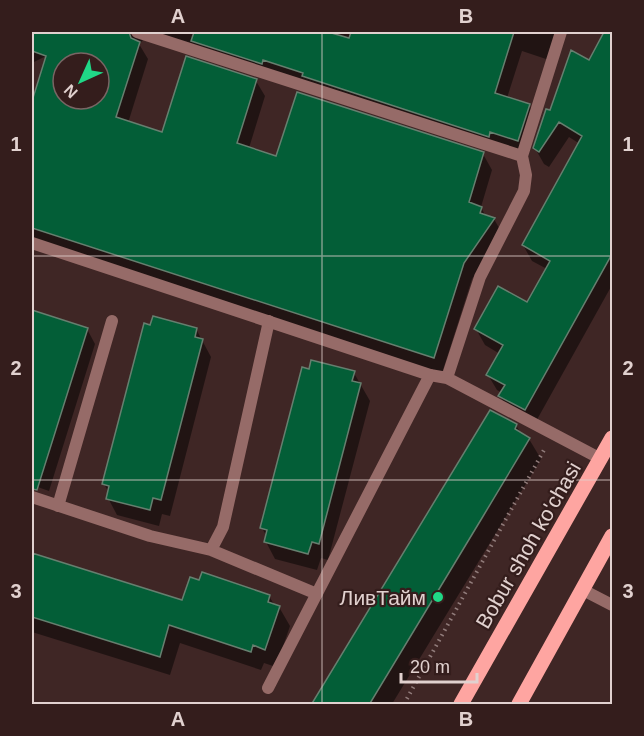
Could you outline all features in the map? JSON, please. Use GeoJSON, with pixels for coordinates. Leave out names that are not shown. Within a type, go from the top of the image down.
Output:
{"type":"FeatureCollection","features":[{"type":"Feature","properties":{"kind":"main road","name":"Bobur shoh ko'chasi"},"geometry":{"type":"LineString","coordinates":[[461,705],[612,438]]}},
{"type":"Feature","properties":{"kind":"main road"},"geometry":{"type":"LineString","coordinates":[[519,705],[612,536]]}},
{"type":"Feature","properties":{"kind":"street"},"geometry":{"type":"LineString","coordinates":[[136,32],[522,156]]}},
{"type":"Feature","properties":{"kind":"street"},"geometry":{"type":"LineString","coordinates":[[447,378],[480,278],[524,191],[526,175],[522,156],[561,32]]}},
{"type":"Feature","properties":{"kind":"street"},"geometry":{"type":"LineString","coordinates":[[32,243],[429,375],[447,378],[601,459]]}},
{"type":"Feature","properties":{"kind":"street"},"geometry":{"type":"LineString","coordinates":[[58,506],[112,321]]}},
{"type":"Feature","properties":{"kind":"street"},"geometry":{"type":"LineString","coordinates":[[211,550],[223,526],[269,321]]}},
{"type":"Feature","properties":{"kind":"street"},"geometry":{"type":"LineString","coordinates":[[268,688],[429,375]]}},
{"type":"Feature","properties":{"kind":"street"},"geometry":{"type":"LineString","coordinates":[[32,497],[150,536],[211,550],[317,594]]}},
{"type":"Feature","properties":{"kind":"street"},"geometry":{"type":"LineString","coordinates":[[583,590],[612,604]]}},
{"type":"Feature","properties":{"kind":"path"},"geometry":{"type":"LineString","coordinates":[[405,705],[552,434]]}},
{"type":"Feature","properties":{"kind":"building"},"geometry":{"type":"Polygon","coordinates":[[[32,32],[129,32],[131,38],[140,42],[116,117],[162,132],[186,56],[257,79],[237,143],[276,156],[297,92],[484,152],[469,202],[482,207],[480,213],[495,218],[464,263],[434,358],[32,228],[32,101],[46,56],[32,51],[32,32]]]}},
{"type":"Feature","properties":{"kind":"building"},"geometry":{"type":"Polygon","coordinates":[[[194,32],[328,32],[349,38],[351,32],[514,32],[495,93],[530,104],[518,141],[490,132],[489,137],[302,76],[303,73],[263,60],[262,64],[191,41],[194,32]]]}},
{"type":"Feature","properties":{"kind":"building"},"geometry":{"type":"Polygon","coordinates":[[[604,32],[612,32],[612,254],[525,410],[498,396],[505,385],[486,375],[503,345],[474,329],[498,286],[527,302],[550,261],[522,245],[582,136],[559,122],[539,152],[533,148],[546,109],[550,110],[571,50],[589,60],[604,32]]]}},
{"type":"Feature","properties":{"kind":"building"},"geometry":{"type":"Polygon","coordinates":[[[32,310],[88,328],[37,490],[32,489],[32,310]]]}},
{"type":"Feature","properties":{"kind":"building"},"geometry":{"type":"Polygon","coordinates":[[[153,316],[197,328],[195,337],[203,339],[161,500],[153,498],[150,510],[106,499],[109,486],[102,484],[144,323],[150,325],[153,316]]]}},
{"type":"Feature","properties":{"kind":"building"},"geometry":{"type":"Polygon","coordinates":[[[311,360],[355,371],[352,381],[361,383],[319,544],[312,542],[308,554],[264,542],[267,530],[260,528],[302,367],[309,369],[311,360]]]}},
{"type":"Feature","properties":{"kind":"building"},"geometry":{"type":"Polygon","coordinates":[[[490,410],[517,424],[515,429],[530,438],[369,705],[311,705],[490,410]]]}},
{"type":"Feature","properties":{"kind":"building"},"geometry":{"type":"Polygon","coordinates":[[[32,553],[182,600],[190,577],[199,580],[202,572],[270,595],[268,602],[280,606],[265,650],[253,645],[251,652],[169,625],[160,657],[32,617],[32,553]]]}},
{"type":"Feature","properties":{"kind":"place","name":"ЛивТайм"},"geometry":{"type":"Point","coordinates":[438,597]}}]}
